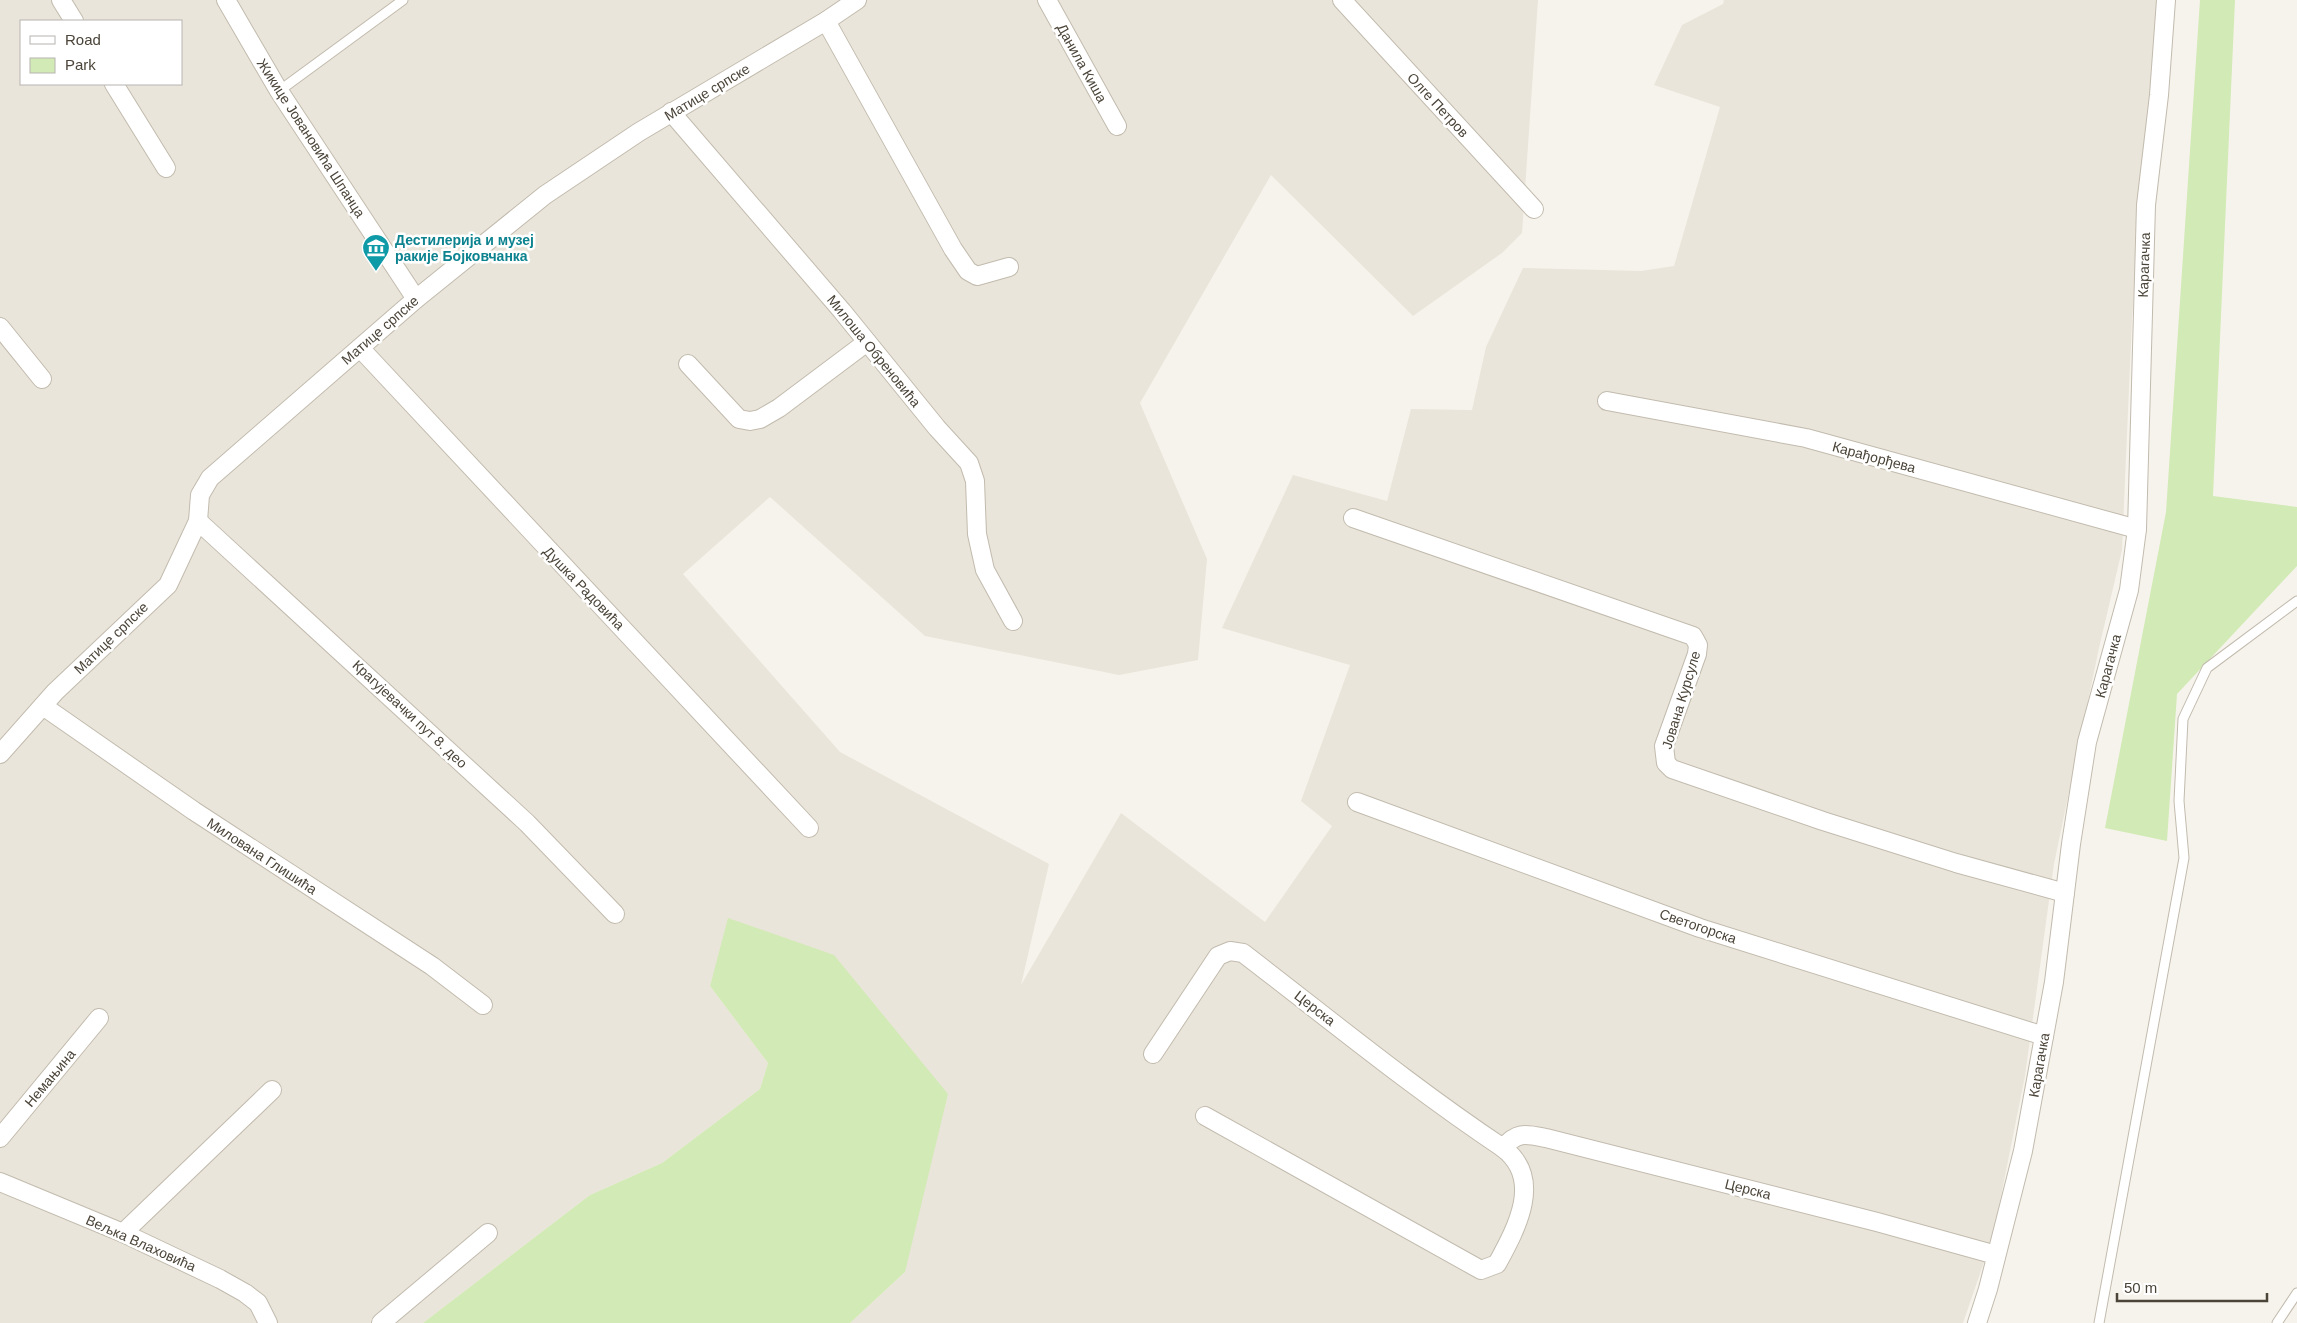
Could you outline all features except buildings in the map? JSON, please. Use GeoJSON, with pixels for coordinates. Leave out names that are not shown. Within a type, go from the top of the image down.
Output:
{"type":"FeatureCollection","features":[{"type":"Feature","properties":{"kind":"street"},"geometry":{"type":"LineString","coordinates":[[61,0],[73,20]]}},
{"type":"Feature","properties":{"kind":"street","name":"Жикице Јовановића Шпанца"},"geometry":{"type":"LineString","coordinates":[[226,0],[279,91],[416,299]]}},
{"type":"Feature","properties":{"kind":"street","name":"Матице српске"},"geometry":{"type":"LineString","coordinates":[[0,754],[43,706],[168,585],[198,521],[200,495],[210,478],[416,299],[545,195],[672,112],[826,21],[856,0]]}},
{"type":"Feature","properties":{"kind":"street","name":"Данила Киша"},"geometry":{"type":"LineString","coordinates":[[1047,0],[1116,126]]}},
{"type":"Feature","properties":{"kind":"street","name":"Олге Петров"},"geometry":{"type":"LineString","coordinates":[[1342,0],[1534,210]]}},
{"type":"Feature","properties":{"kind":"street","name":"Карагачка"},"geometry":{"type":"LineString","coordinates":[[1978,1323],[2023,1151],[2044,1036],[2087,742],[2129,590],[2137,529],[2146,205],[2166,0]]}},
{"type":"Feature","properties":{"kind":"street"},"geometry":{"type":"LineString","coordinates":[[826,21],[952,249],[968,271],[977,276],[1009,268]]}},
{"type":"Feature","properties":{"kind":"street"},"geometry":{"type":"LineString","coordinates":[[115,85],[166,168]]}},
{"type":"Feature","properties":{"kind":"street","name":"Милоша Обреновића"},"geometry":{"type":"LineString","coordinates":[[672,112],[867,342],[937,428],[969,463],[975,481],[977,534],[986,570],[1013,620]]}},
{"type":"Feature","properties":{"kind":"street"},"geometry":{"type":"LineString","coordinates":[[0,327],[42,379]]}},
{"type":"Feature","properties":{"kind":"street"},"geometry":{"type":"LineString","coordinates":[[688,364],[739,419],[750,421],[760,419],[779,408],[867,342]]}},
{"type":"Feature","properties":{"kind":"street","name":"Душка Радовића"},"geometry":{"type":"LineString","coordinates":[[360,348],[809,828]]}},
{"type":"Feature","properties":{"kind":"street","name":"Карађорђева"},"geometry":{"type":"LineString","coordinates":[[1607,401],[1806,438],[2137,529]]}},
{"type":"Feature","properties":{"kind":"street","name":"Јована Курсуле"},"geometry":{"type":"LineString","coordinates":[[1353,518],[1693,636],[1698,644],[1697,654],[1664,746],[1666,762],[1672,769],[1823,821],[1947,860],[2065,893]]}},
{"type":"Feature","properties":{"kind":"street","name":"Крагујевачки пут 8. део"},"geometry":{"type":"LineString","coordinates":[[198,521],[527,823],[615,914]]}},
{"type":"Feature","properties":{"kind":"street","name":"Милована Глишића"},"geometry":{"type":"LineString","coordinates":[[43,706],[194,811],[432,966],[483,1005]]}},
{"type":"Feature","properties":{"kind":"street","name":"Светогорска"},"geometry":{"type":"LineString","coordinates":[[1357,802],[1700,928],[2044,1036]]}},
{"type":"Feature","properties":{"kind":"street","name":"Церска"},"geometry":{"type":"LineString","coordinates":[[1153,1054],[1218,956],[1230,951],[1243,953],[1415,1086],[1511,1154],[1518,1165],[1524,1181],[1524,1200],[1516,1230],[1497,1264],[1481,1270],[1205,1116]]}},
{"type":"Feature","properties":{"kind":"street","name":"Немањина"},"geometry":{"type":"LineString","coordinates":[[0,1138],[99,1018]]}},
{"type":"Feature","properties":{"kind":"street"},"geometry":{"type":"LineString","coordinates":[[123,1233],[272,1090]]}},
{"type":"Feature","properties":{"kind":"street","name":"Церска"},"geometry":{"type":"LineString","coordinates":[[1503,1148],[1510,1139],[1519,1135],[1546,1138],[1877,1222],[1996,1255]]}},
{"type":"Feature","properties":{"kind":"street","name":"Вељка Влаховића"},"geometry":{"type":"LineString","coordinates":[[0,1182],[123,1233],[245,1293],[258,1303],[268,1323]]}},
{"type":"Feature","properties":{"kind":"street"},"geometry":{"type":"LineString","coordinates":[[381,1323],[488,1233]]}},
{"type":"Feature","properties":{"kind":"lane"},"geometry":{"type":"LineString","coordinates":[[279,91],[403,0]]}},
{"type":"Feature","properties":{"kind":"lane"},"geometry":{"type":"LineString","coordinates":[[2099,1323],[2184,858],[2179,801],[2183,719],[2207,668],[2297,601]]}},
{"type":"Feature","properties":{"kind":"lane"},"geometry":{"type":"LineString","coordinates":[[2277,1323],[2297,1293]]}},
{"type":"Feature","properties":{"kind":"shaded area"},"geometry":{"type":"Polygon","coordinates":[[[0,0],[1538,0],[1522,233],[1502,253],[1413,316],[1271,175],[1140,403],[1207,559],[1198,660],[1119,675],[925,636],[770,497],[683,574],[840,752],[1049,864],[1021,985],[1121,813],[1265,922],[1332,826],[1301,801],[1350,665],[1222,628],[1293,475],[1387,501],[1411,409],[1472,410],[1486,347],[1523,268],[1641,271],[1674,266],[1720,107],[1654,85],[1682,25],[1723,4],[1724,0],[2158,0],[2132,319],[2122,550],[2099,648],[2054,864],[2025,1076],[1993,1236],[1963,1323],[850,1323],[905,1272],[729,919],[710,986],[768,1063],[760,1089],[662,1163],[590,1195],[423,1323],[0,1323],[0,0]]]}},
{"type":"Feature","properties":{"kind":"green space"},"geometry":{"type":"Polygon","coordinates":[[[2200,0],[2235,0],[2213,496],[2297,507],[2297,566],[2177,694],[2167,841],[2105,828],[2166,512],[2200,0]]]}},
{"type":"Feature","properties":{"kind":"green space"},"geometry":{"type":"Polygon","coordinates":[[[728,918],[834,955],[948,1094],[905,1272],[850,1323],[423,1323],[590,1195],[662,1163],[760,1089],[768,1063],[710,986],[728,918]]]}},
{"type":"Feature","properties":{"kind":"place","name":"Дестилерија и музеј ракије Бојковчанка"},"geometry":{"type":"Point","coordinates":[376,272]}}]}
